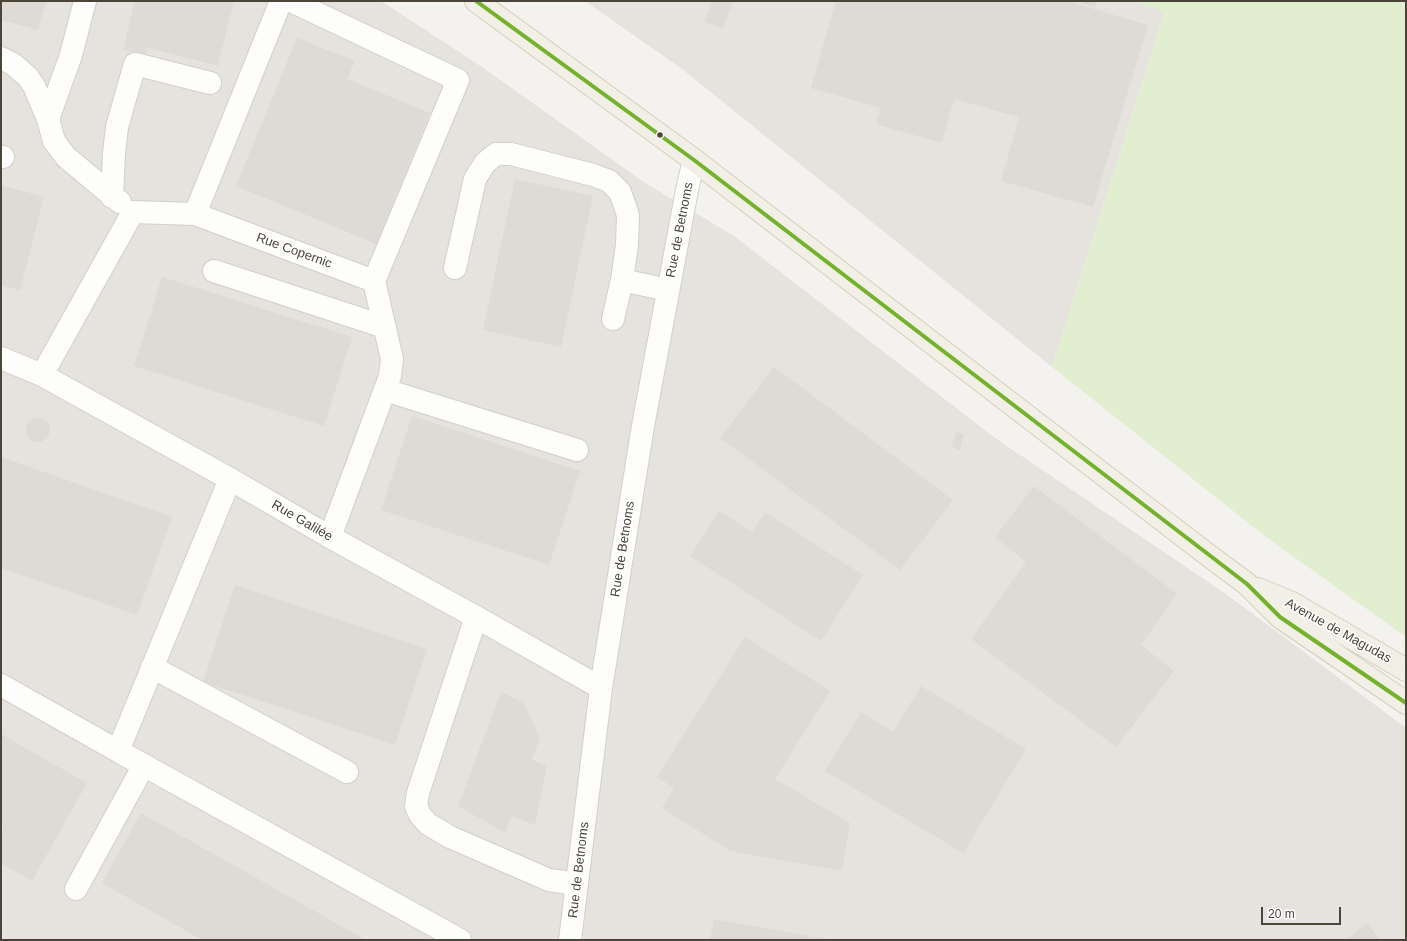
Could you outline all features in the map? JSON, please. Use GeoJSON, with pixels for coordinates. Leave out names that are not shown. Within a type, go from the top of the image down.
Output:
{"type":"FeatureCollection","features":[{"type":"Feature","properties":{"kind":"main road","name":"Avenue de Magudas"},"geometry":{"type":"LineString","coordinates":[[476,1],[694,160],[1208,555],[1248,584],[1280,617],[1406,703]]}},
{"type":"Feature","properties":{"kind":"main road","name":"Avenue de Magudas"},"geometry":{"type":"LineString","coordinates":[[1248,584],[1292,603],[1406,670]]}},
{"type":"Feature","properties":{"kind":"street"},"geometry":{"type":"LineString","coordinates":[[48,119],[71,55],[85,1]]}},
{"type":"Feature","properties":{"kind":"street"},"geometry":{"type":"LineString","coordinates":[[195,214],[281,1]]}},
{"type":"Feature","properties":{"kind":"street"},"geometry":{"type":"LineString","coordinates":[[291,1],[458,80],[374,281],[392,359],[390,376],[330,538]]}},
{"type":"Feature","properties":{"kind":"street"},"geometry":{"type":"LineString","coordinates":[[1,58],[13,64],[28,77],[34,86],[48,119],[54,141],[66,157],[133,212],[42,375]]}},
{"type":"Feature","properties":{"kind":"street"},"geometry":{"type":"LineString","coordinates":[[112,196],[117,127],[135,64],[210,83]]}},
{"type":"Feature","properties":{"kind":"street"},"geometry":{"type":"LineString","coordinates":[[455,268],[475,179],[485,164],[496,154],[511,154],[593,175],[609,181],[620,192],[628,215],[627,245],[622,280],[613,319]]}},
{"type":"Feature","properties":{"kind":"street","name":"Rue de Betnoms"},"geometry":{"type":"LineString","coordinates":[[570,940],[601,688],[643,426],[687,190],[694,160]]}},
{"type":"Feature","properties":{"kind":"street","name":"Rue Copernic"},"geometry":{"type":"LineString","coordinates":[[133,212],[195,214],[374,281]]}},
{"type":"Feature","properties":{"kind":"street"},"geometry":{"type":"LineString","coordinates":[[214,271],[385,327]]}},
{"type":"Feature","properties":{"kind":"street"},"geometry":{"type":"LineString","coordinates":[[622,280],[668,290]]}},
{"type":"Feature","properties":{"kind":"street","name":"Rue Galilée"},"geometry":{"type":"LineString","coordinates":[[1,358],[42,375],[230,479],[330,538],[476,617],[601,688]]}},
{"type":"Feature","properties":{"kind":"street"},"geometry":{"type":"LineString","coordinates":[[385,390],[577,450]]}},
{"type":"Feature","properties":{"kind":"street"},"geometry":{"type":"LineString","coordinates":[[118,751],[230,479]]}},
{"type":"Feature","properties":{"kind":"street"},"geometry":{"type":"LineString","coordinates":[[476,617],[418,793],[416,806],[420,815],[428,824],[450,837],[550,880],[577,884]]}},
{"type":"Feature","properties":{"kind":"street"},"geometry":{"type":"LineString","coordinates":[[152,667],[347,772]]}},
{"type":"Feature","properties":{"kind":"street"},"geometry":{"type":"LineString","coordinates":[[1,685],[460,940]]}},
{"type":"Feature","properties":{"kind":"street"},"geometry":{"type":"LineString","coordinates":[[76,889],[144,765]]}},
{"type":"Feature","properties":{"kind":"shaded area"},"geometry":{"type":"Polygon","coordinates":[[[1,1],[381,1],[479,65],[645,183],[734,236],[995,438],[1226,594],[1406,728],[1406,940],[1,940],[1,1]]]}},
{"type":"Feature","properties":{"kind":"shaded area"},"geometry":{"type":"Polygon","coordinates":[[[585,1],[1135,1],[1165,11],[1052,367],[682,69],[585,1]]]}},
{"type":"Feature","properties":{"kind":"green space"},"geometry":{"type":"Polygon","coordinates":[[[1135,1],[1406,1],[1406,637],[1266,537],[1052,367],[1165,12],[1135,1]]]}},
{"type":"Feature","properties":{"kind":"building"},"geometry":{"type":"Polygon","coordinates":[[[1,1],[46,1],[38,30],[1,20],[1,1]]]}},
{"type":"Feature","properties":{"kind":"building"},"geometry":{"type":"Polygon","coordinates":[[[135,1],[234,1],[218,66],[148,48],[146,55],[123,50],[135,1]]]}},
{"type":"Feature","properties":{"kind":"building"},"geometry":{"type":"Polygon","coordinates":[[[712,1],[733,1],[723,29],[705,22],[712,1]]]}},
{"type":"Feature","properties":{"kind":"building"},"geometry":{"type":"Polygon","coordinates":[[[836,1],[1067,1],[1148,25],[1093,207],[1001,181],[1019,117],[954,99],[942,143],[876,124],[881,108],[811,88],[836,1]]]}},
{"type":"Feature","properties":{"kind":"building"},"geometry":{"type":"Polygon","coordinates":[[[1076,1],[1096,1],[1095,7],[1076,1]]]}},
{"type":"Feature","properties":{"kind":"building"},"geometry":{"type":"Polygon","coordinates":[[[297,38],[355,61],[347,79],[430,113],[376,244],[236,186],[297,38]]]}},
{"type":"Feature","properties":{"kind":"building"},"geometry":{"type":"Polygon","coordinates":[[[515,179],[593,196],[561,347],[483,330],[515,179]]]}},
{"type":"Feature","properties":{"kind":"building"},"geometry":{"type":"Polygon","coordinates":[[[1,185],[44,197],[20,290],[1,285],[1,185]]]}},
{"type":"Feature","properties":{"kind":"building"},"geometry":{"type":"Polygon","coordinates":[[[162,277],[352,337],[324,426],[134,366],[162,277]]]}},
{"type":"Feature","properties":{"kind":"building"},"geometry":{"type":"Polygon","coordinates":[[[774,367],[953,500],[900,570],[720,438],[774,367]]]}},
{"type":"Feature","properties":{"kind":"building"},"geometry":{"type":"Polygon","coordinates":[[[412,416],[580,471],[549,565],[381,510],[412,416]]]}},
{"type":"Feature","properties":{"kind":"building"},"geometry":{"type":"Polygon","coordinates":[[[38,418],[46,422],[50,430],[46,438],[38,442],[30,438],[26,430],[30,422],[38,418]]]}},
{"type":"Feature","properties":{"kind":"building"},"geometry":{"type":"Polygon","coordinates":[[[956,432],[964,434],[960,450],[952,447],[956,432]]]}},
{"type":"Feature","properties":{"kind":"building"},"geometry":{"type":"Polygon","coordinates":[[[1,457],[172,517],[137,615],[1,568],[1,457]]]}},
{"type":"Feature","properties":{"kind":"building"},"geometry":{"type":"Polygon","coordinates":[[[1034,486],[1177,594],[1141,645],[1174,671],[1116,747],[971,639],[1026,562],[995,537],[1034,486]]]}},
{"type":"Feature","properties":{"kind":"building"},"geometry":{"type":"Polygon","coordinates":[[[719,511],[752,532],[765,512],[863,575],[821,641],[690,556],[719,511]]]}},
{"type":"Feature","properties":{"kind":"building"},"geometry":{"type":"Polygon","coordinates":[[[235,585],[427,649],[395,745],[203,682],[235,585]]]}},
{"type":"Feature","properties":{"kind":"building"},"geometry":{"type":"Polygon","coordinates":[[[745,637],[830,691],[775,779],[850,823],[842,871],[730,851],[662,808],[674,788],[657,777],[745,637]]]}},
{"type":"Feature","properties":{"kind":"building"},"geometry":{"type":"Polygon","coordinates":[[[921,686],[1026,749],[963,853],[825,771],[861,712],[893,732],[921,686]]]}},
{"type":"Feature","properties":{"kind":"building"},"geometry":{"type":"Polygon","coordinates":[[[501,692],[523,702],[540,738],[532,760],[547,766],[535,825],[511,816],[505,833],[458,806],[501,692]]]}},
{"type":"Feature","properties":{"kind":"building"},"geometry":{"type":"Polygon","coordinates":[[[1,734],[87,783],[32,881],[1,863],[1,833],[4,828],[1,826],[1,734]]]}},
{"type":"Feature","properties":{"kind":"building"},"geometry":{"type":"Polygon","coordinates":[[[141,813],[366,940],[202,940],[102,883],[141,813]]]}},
{"type":"Feature","properties":{"kind":"building"},"geometry":{"type":"Polygon","coordinates":[[[714,919],[827,939],[827,940],[710,940],[714,919]]]}},
{"type":"Feature","properties":{"kind":"building"},"geometry":{"type":"Polygon","coordinates":[[[1367,923],[1380,940],[1346,940],[1367,923]]]}},
{"type":"Feature","properties":{"kind":"transit line"},"geometry":{"type":"LineString","coordinates":[[476,1],[694,160],[1247,584],[1280,617],[1406,703]]}}]}
